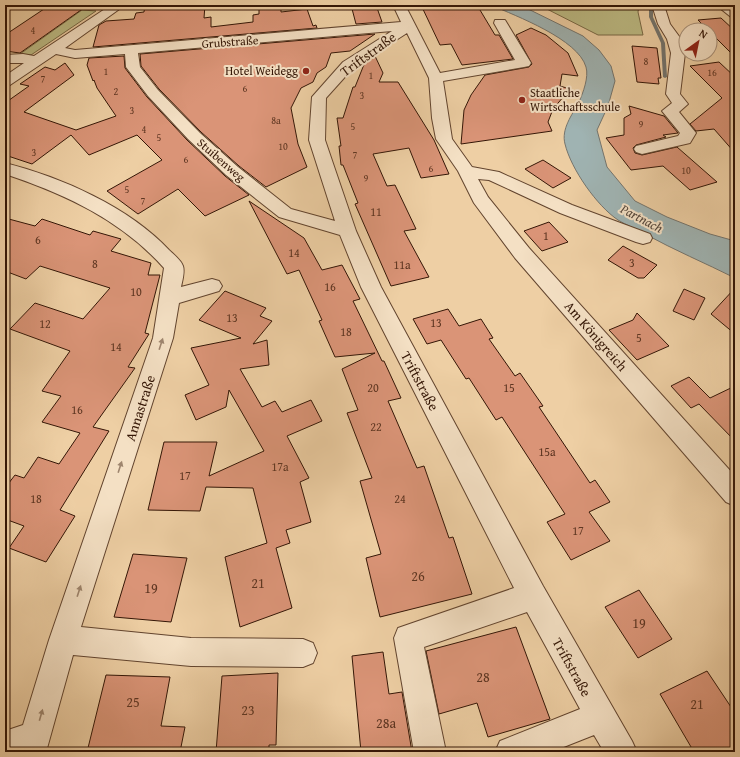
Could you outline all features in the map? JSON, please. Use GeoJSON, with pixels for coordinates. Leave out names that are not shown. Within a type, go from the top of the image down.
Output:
{"type":"FeatureCollection","features":[{"type":"Feature","properties":{"kind":"street"},"geometry":{"type":"LineString","coordinates":[[5,82],[119,5]]}},
{"type":"Feature","properties":{"kind":"street","name":"Am Königreich"},"geometry":{"type":"LineString","coordinates":[[399,5],[409,18],[436,78],[440,118],[444,139],[466,171],[480,199],[522,253],[735,494]]}},
{"type":"Feature","properties":{"kind":"street"},"geometry":{"type":"LineString","coordinates":[[642,149],[684,140],[688,133],[670,111],[680,104],[673,94],[678,53],[674,40],[664,24],[658,5]]}},
{"type":"Feature","properties":{"kind":"street"},"geometry":{"type":"LineString","coordinates":[[722,5],[735,14]]}},
{"type":"Feature","properties":{"kind":"street","name":"Grubstraße"},"geometry":{"type":"LineString","coordinates":[[52,49],[75,54],[409,18]]}},
{"type":"Feature","properties":{"kind":"street","name":"Triftstraße"},"geometry":{"type":"LineString","coordinates":[[409,18],[348,65],[319,97],[317,140],[347,230],[371,287],[533,596],[620,752]]}},
{"type":"Feature","properties":{"kind":"street"},"geometry":{"type":"LineString","coordinates":[[436,78],[524,63],[500,23]]}},
{"type":"Feature","properties":{"kind":"street","name":"Stuibenweg"},"geometry":{"type":"LineString","coordinates":[[131,49],[133,67],[153,93],[194,136],[232,171],[285,214],[347,230]]}},
{"type":"Feature","properties":{"kind":"street"},"geometry":{"type":"LineString","coordinates":[[5,59],[23,58],[35,61]]}},
{"type":"Feature","properties":{"kind":"street","name":"Annastraße"},"geometry":{"type":"LineString","coordinates":[[5,168],[48,182],[106,210],[160,249],[174,267],[163,338],[63,640],[32,744],[5,747]]}},
{"type":"Feature","properties":{"kind":"street"},"geometry":{"type":"LineString","coordinates":[[466,171],[493,176],[566,209],[643,238]]}},
{"type":"Feature","properties":{"kind":"street"},"geometry":{"type":"LineString","coordinates":[[169,298],[212,286]]}},
{"type":"Feature","properties":{"kind":"street"},"geometry":{"type":"LineString","coordinates":[[430,752],[408,638],[533,596]]}},
{"type":"Feature","properties":{"kind":"street"},"geometry":{"type":"LineString","coordinates":[[63,640],[191,652],[303,653]]}},
{"type":"Feature","properties":{"kind":"street"},"geometry":{"type":"LineString","coordinates":[[511,752],[600,717]]}},
{"type":"Feature","properties":{"kind":"shaded area"},"geometry":{"type":"Polygon","coordinates":[[[539,5],[639,5],[638,12],[643,35],[598,35],[539,5]]]}},
{"type":"Feature","properties":{"kind":"shaded area"},"geometry":{"type":"Polygon","coordinates":[[[82,10],[96,11],[31,55],[20,54],[82,10]]]}},
{"type":"Feature","properties":{"kind":"water","name":"Partnach"},"geometry":{"type":"Polygon","coordinates":[[[491,5],[520,5],[583,36],[599,50],[611,66],[615,81],[608,106],[597,130],[607,167],[635,201],[667,217],[710,234],[735,241],[735,278],[624,224],[602,206],[579,175],[568,154],[564,138],[570,117],[584,90],[587,71],[581,57],[559,38],[530,22],[491,5]]]}},
{"type":"Feature","properties":{"kind":"building"},"geometry":{"type":"Polygon","coordinates":[[[50,5],[88,5],[20,53],[5,51],[5,35],[50,5]]]}},
{"type":"Feature","properties":{"kind":"building"},"geometry":{"type":"Polygon","coordinates":[[[145,5],[205,5],[204,18],[211,17],[211,27],[253,22],[253,15],[259,14],[259,5],[281,5],[281,12],[307,9],[313,26],[316,25],[317,28],[93,47],[99,25],[106,21],[134,19],[136,13],[144,12],[145,5]]]}},
{"type":"Feature","properties":{"kind":"building"},"geometry":{"type":"Polygon","coordinates":[[[351,5],[376,5],[382,22],[356,24],[351,5]]]}},
{"type":"Feature","properties":{"kind":"building"},"geometry":{"type":"Polygon","coordinates":[[[421,5],[477,5],[495,35],[499,35],[513,59],[462,65],[451,44],[440,45],[421,5]]]}},
{"type":"Feature","properties":{"kind":"building"},"geometry":{"type":"Polygon","coordinates":[[[721,18],[735,31],[735,57],[718,40],[718,22],[700,22],[698,20],[721,18]]]}},
{"type":"Feature","properties":{"kind":"building"},"geometry":{"type":"Polygon","coordinates":[[[531,28],[546,35],[568,53],[578,76],[562,74],[560,86],[570,89],[553,109],[548,122],[552,131],[461,144],[464,110],[471,95],[485,75],[529,67],[532,64],[516,35],[531,28]]]}},
{"type":"Feature","properties":{"kind":"building"},"geometry":{"type":"Polygon","coordinates":[[[375,34],[350,51],[331,53],[326,67],[317,73],[313,82],[301,88],[291,108],[298,144],[307,167],[266,187],[239,166],[201,132],[159,89],[141,66],[140,54],[375,34]]]}},
{"type":"Feature","properties":{"kind":"building"},"geometry":{"type":"Polygon","coordinates":[[[632,46],[657,48],[661,78],[658,78],[659,84],[637,82],[632,46]]]}},
{"type":"Feature","properties":{"kind":"building"},"geometry":{"type":"Polygon","coordinates":[[[124,56],[125,68],[147,97],[187,140],[225,176],[249,195],[205,216],[178,189],[138,214],[107,191],[162,160],[137,135],[89,155],[71,135],[32,164],[5,155],[5,103],[29,86],[20,84],[45,67],[55,70],[65,63],[74,75],[24,112],[76,130],[116,116],[97,88],[94,80],[93,81],[87,65],[89,58],[124,56]]]}},
{"type":"Feature","properties":{"kind":"building"},"geometry":{"type":"Polygon","coordinates":[[[375,56],[383,73],[379,82],[398,82],[434,140],[449,174],[421,178],[409,148],[373,154],[387,186],[395,185],[416,229],[404,231],[429,277],[391,286],[355,204],[358,203],[343,165],[341,165],[339,146],[341,146],[337,118],[343,118],[353,87],[355,87],[365,62],[375,56]]]}},
{"type":"Feature","properties":{"kind":"building"},"geometry":{"type":"Polygon","coordinates":[[[719,62],[735,77],[735,153],[714,129],[696,131],[690,124],[722,98],[690,66],[719,62]]]}},
{"type":"Feature","properties":{"kind":"building"},"geometry":{"type":"Polygon","coordinates":[[[629,106],[664,116],[678,133],[663,135],[666,137],[636,145],[633,148],[635,153],[642,155],[677,147],[717,182],[690,190],[663,166],[631,170],[606,138],[624,135],[624,118],[631,114],[629,106]]]}},
{"type":"Feature","properties":{"kind":"building"},"geometry":{"type":"Polygon","coordinates":[[[543,160],[571,178],[553,188],[525,169],[543,160]]]}},
{"type":"Feature","properties":{"kind":"building"},"geometry":{"type":"Polygon","coordinates":[[[249,201],[304,238],[322,270],[342,265],[360,299],[353,301],[401,398],[388,401],[417,468],[424,466],[449,538],[453,537],[472,594],[380,617],[366,558],[381,554],[360,481],[372,478],[347,413],[358,410],[342,369],[375,353],[335,357],[319,321],[322,320],[299,270],[287,274],[249,201]]]}},
{"type":"Feature","properties":{"kind":"building"},"geometry":{"type":"Polygon","coordinates":[[[5,218],[35,226],[42,219],[90,235],[93,231],[121,239],[111,251],[151,263],[148,275],[160,275],[145,333],[149,334],[128,367],[135,368],[93,427],[109,431],[60,510],[75,516],[46,562],[9,548],[24,526],[5,519],[5,488],[15,475],[24,478],[38,457],[59,464],[80,433],[42,422],[61,396],[42,391],[70,351],[10,329],[35,303],[83,319],[110,288],[40,266],[26,279],[5,271],[5,218]]]}},
{"type":"Feature","properties":{"kind":"building"},"geometry":{"type":"Polygon","coordinates":[[[549,222],[568,242],[542,251],[524,231],[549,222]]]}},
{"type":"Feature","properties":{"kind":"building"},"geometry":{"type":"Polygon","coordinates":[[[623,246],[657,265],[644,278],[638,278],[608,260],[623,246]]]}},
{"type":"Feature","properties":{"kind":"building"},"geometry":{"type":"Polygon","coordinates":[[[735,288],[735,334],[711,314],[735,288]]]}},
{"type":"Feature","properties":{"kind":"building"},"geometry":{"type":"Polygon","coordinates":[[[684,289],[705,298],[694,320],[673,311],[684,289]]]}},
{"type":"Feature","properties":{"kind":"building"},"geometry":{"type":"Polygon","coordinates":[[[225,291],[266,308],[260,316],[272,321],[253,344],[267,340],[269,365],[240,369],[262,407],[275,401],[282,412],[311,400],[322,421],[287,436],[309,478],[300,482],[311,522],[286,530],[290,543],[276,548],[292,608],[240,627],[225,557],[267,543],[253,488],[206,487],[200,511],[148,510],[164,442],[217,442],[209,476],[264,451],[229,390],[226,407],[196,420],[185,395],[209,385],[191,348],[241,338],[199,320],[225,291]]]}},
{"type":"Feature","properties":{"kind":"building"},"geometry":{"type":"Polygon","coordinates":[[[448,309],[459,326],[481,319],[493,338],[489,339],[515,376],[520,373],[543,406],[539,407],[590,483],[595,480],[610,502],[589,512],[610,541],[571,560],[547,522],[565,514],[502,417],[496,420],[469,378],[466,379],[441,340],[427,344],[413,319],[448,309]]]}},
{"type":"Feature","properties":{"kind":"building"},"geometry":{"type":"Polygon","coordinates":[[[637,313],[669,346],[637,360],[609,330],[633,320],[637,313]]]}},
{"type":"Feature","properties":{"kind":"building"},"geometry":{"type":"Polygon","coordinates":[[[689,377],[710,398],[735,386],[735,441],[699,404],[691,408],[671,386],[689,377]]]}},
{"type":"Feature","properties":{"kind":"building"},"geometry":{"type":"Polygon","coordinates":[[[133,554],[187,558],[171,622],[114,617],[133,554]]]}},
{"type":"Feature","properties":{"kind":"building"},"geometry":{"type":"Polygon","coordinates":[[[639,590],[672,639],[638,658],[605,607],[639,590]]]}},
{"type":"Feature","properties":{"kind":"building"},"geometry":{"type":"Polygon","coordinates":[[[516,627],[550,719],[488,737],[477,703],[439,714],[426,651],[516,627]]]}},
{"type":"Feature","properties":{"kind":"building"},"geometry":{"type":"Polygon","coordinates":[[[383,652],[389,694],[402,692],[412,752],[361,752],[352,656],[383,652]]]}},
{"type":"Feature","properties":{"kind":"building"},"geometry":{"type":"Polygon","coordinates":[[[707,671],[735,713],[735,752],[694,752],[660,694],[707,671]]]}},
{"type":"Feature","properties":{"kind":"building"},"geometry":{"type":"Polygon","coordinates":[[[278,673],[276,745],[269,745],[269,752],[216,752],[222,676],[278,673]]]}},
{"type":"Feature","properties":{"kind":"building"},"geometry":{"type":"Polygon","coordinates":[[[106,675],[170,677],[161,726],[185,727],[180,752],[87,752],[106,675]]]}},
{"type":"Feature","properties":{"kind":"waterway"},"geometry":{"type":"LineString","coordinates":[[651,5],[651,17],[663,43],[665,77]]}},
{"type":"Feature","properties":{"kind":"place","name":"Hotel Weidegg"},"geometry":{"type":"Point","coordinates":[306,71]}},
{"type":"Feature","properties":{"kind":"place","name":"Staatliche Wirtschaftsschule"},"geometry":{"type":"Point","coordinates":[522,100]}}]}
